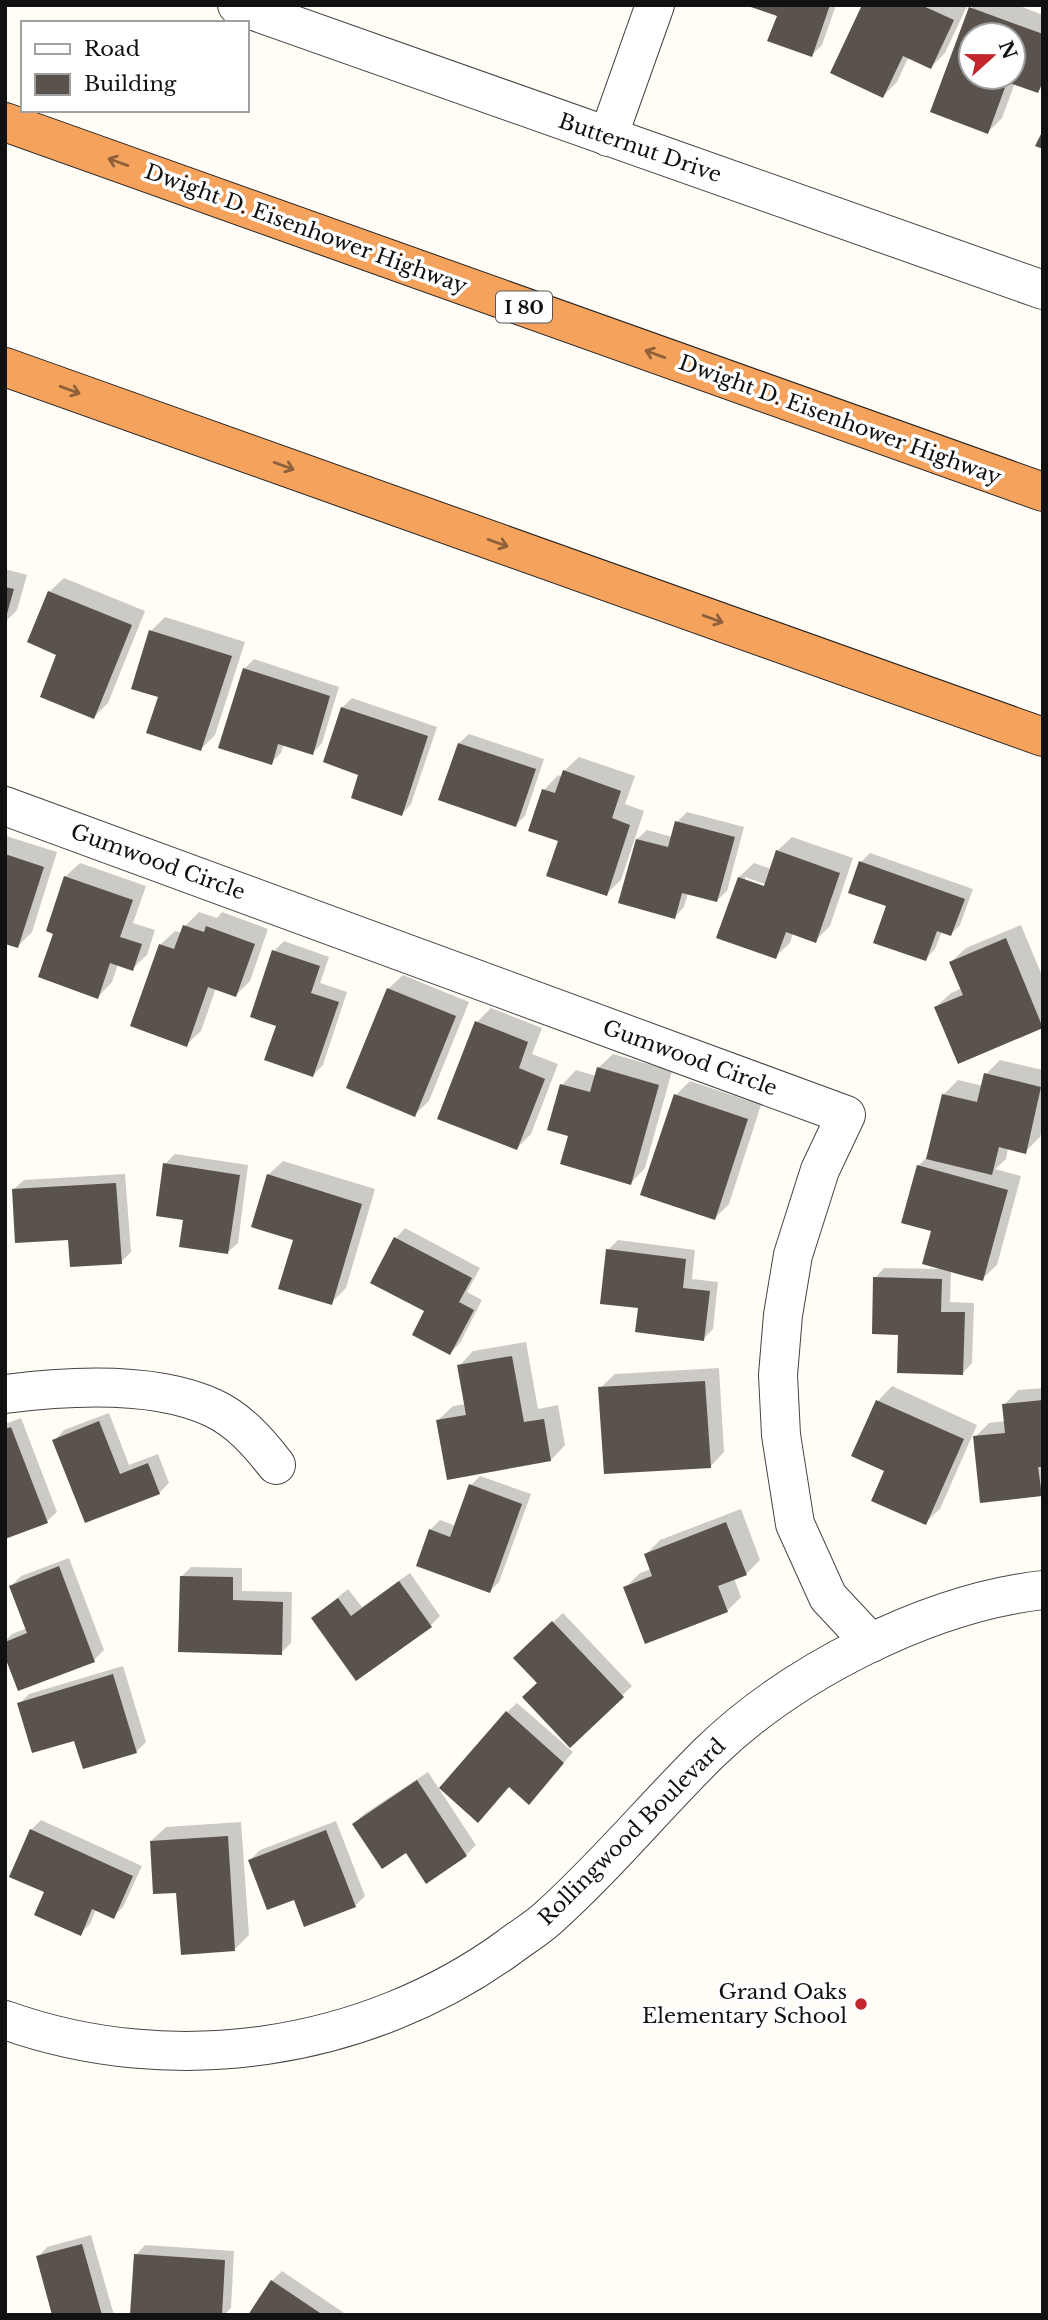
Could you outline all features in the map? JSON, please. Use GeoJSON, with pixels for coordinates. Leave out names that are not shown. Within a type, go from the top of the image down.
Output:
{"type":"FeatureCollection","features":[{"type":"Feature","properties":{"kind":"highway","name":"Dwight D. Eisenhower Highway"},"geometry":{"type":"LineString","coordinates":[[5,122],[1043,492]]}},
{"type":"Feature","properties":{"kind":"highway"},"geometry":{"type":"LineString","coordinates":[[5,367],[1043,737]]}},
{"type":"Feature","properties":{"kind":"street","name":"Butternut Drive"},"geometry":{"type":"LineString","coordinates":[[237,5],[1043,290]]}},
{"type":"Feature","properties":{"kind":"street"},"geometry":{"type":"LineString","coordinates":[[608,137],[655,5]]}},
{"type":"Feature","properties":{"kind":"street","name":"Gumwood Circle"},"geometry":{"type":"LineString","coordinates":[[5,806],[846,1115],[820,1170],[793,1255],[783,1315],[778,1375],[780,1435],[795,1524],[828,1597],[871,1643]]}},
{"type":"Feature","properties":{"kind":"street"},"geometry":{"type":"LineString","coordinates":[[5,1394],[52,1388],[120,1388],[184,1398],[214,1408],[254,1437],[276,1465]]}},
{"type":"Feature","properties":{"kind":"street","name":"Rollingwood Boulevard"},"geometry":{"type":"LineString","coordinates":[[5,2020],[82,2042],[139,2049],[198,2051],[256,2047],[313,2037],[368,2021],[422,2000],[474,1972],[545,1921],[590,1879],[711,1751],[761,1709],[843,1657],[871,1643],[962,1607],[1043,1590]]}},
{"type":"Feature","properties":{"kind":"building"},"geometry":{"type":"Polygon","coordinates":[[[830,5],[812,57],[767,41],[777,16],[748,6],[830,5]]]}},
{"type":"Feature","properties":{"kind":"building"},"geometry":{"type":"Polygon","coordinates":[[[862,5],[921,5],[954,20],[931,69],[903,56],[883,98],[830,73],[862,5]]]}},
{"type":"Feature","properties":{"kind":"building"},"geometry":{"type":"Polygon","coordinates":[[[969,7],[1007,21],[964,21],[969,7]]]}},
{"type":"Feature","properties":{"kind":"building"},"geometry":{"type":"Polygon","coordinates":[[[1027,28],[1043,34],[1043,81],[1038,93],[1027,89],[1027,28]]]}},
{"type":"Feature","properties":{"kind":"building"},"geometry":{"type":"Polygon","coordinates":[[[957,39],[957,91],[1004,91],[988,134],[930,112],[957,39]]]}},
{"type":"Feature","properties":{"kind":"building"},"geometry":{"type":"Polygon","coordinates":[[[1043,130],[1043,149],[1035,146],[1043,130]]]}},
{"type":"Feature","properties":{"kind":"building"},"geometry":{"type":"Polygon","coordinates":[[[5,587],[14,589],[6,617],[5,617],[5,587]]]}},
{"type":"Feature","properties":{"kind":"building"},"geometry":{"type":"Polygon","coordinates":[[[48,591],[132,625],[94,719],[40,697],[56,655],[27,642],[48,591]]]}},
{"type":"Feature","properties":{"kind":"building"},"geometry":{"type":"Polygon","coordinates":[[[149,630],[232,656],[201,751],[146,733],[158,697],[131,689],[149,630]]]}},
{"type":"Feature","properties":{"kind":"building"},"geometry":{"type":"Polygon","coordinates":[[[243,668],[330,696],[313,755],[278,744],[272,765],[218,748],[243,668]]]}},
{"type":"Feature","properties":{"kind":"building"},"geometry":{"type":"Polygon","coordinates":[[[341,707],[428,736],[402,816],[351,798],[358,775],[323,762],[341,707]]]}},
{"type":"Feature","properties":{"kind":"building"},"geometry":{"type":"Polygon","coordinates":[[[458,743],[536,769],[516,827],[438,800],[458,743]]]}},
{"type":"Feature","properties":{"kind":"building"},"geometry":{"type":"Polygon","coordinates":[[[563,770],[621,791],[612,818],[630,825],[607,896],[546,876],[558,841],[528,831],[542,789],[555,793],[563,770]]]}},
{"type":"Feature","properties":{"kind":"building"},"geometry":{"type":"Polygon","coordinates":[[[675,821],[735,837],[717,902],[682,893],[675,919],[618,903],[636,839],[668,847],[675,821]]]}},
{"type":"Feature","properties":{"kind":"building"},"geometry":{"type":"Polygon","coordinates":[[[776,850],[840,873],[816,943],[786,932],[776,959],[716,938],[738,877],[764,886],[776,850]]]}},
{"type":"Feature","properties":{"kind":"building"},"geometry":{"type":"Polygon","coordinates":[[[5,854],[44,867],[18,948],[5,944],[5,854]]]}},
{"type":"Feature","properties":{"kind":"building"},"geometry":{"type":"Polygon","coordinates":[[[859,861],[965,899],[951,936],[937,931],[926,961],[873,943],[886,906],[848,893],[859,861]]]}},
{"type":"Feature","properties":{"kind":"building"},"geometry":{"type":"Polygon","coordinates":[[[64,876],[133,900],[120,937],[142,944],[133,971],[110,963],[98,999],[38,977],[53,934],[46,931],[64,876]]]}},
{"type":"Feature","properties":{"kind":"building"},"geometry":{"type":"Polygon","coordinates":[[[183,925],[204,932],[206,926],[255,944],[236,997],[208,987],[187,1047],[130,1026],[159,944],[174,949],[183,925]]]}},
{"type":"Feature","properties":{"kind":"building"},"geometry":{"type":"Polygon","coordinates":[[[1006,938],[1043,1028],[958,1064],[934,1007],[963,995],[949,962],[1006,938]]]}},
{"type":"Feature","properties":{"kind":"building"},"geometry":{"type":"Polygon","coordinates":[[[272,950],[320,966],[311,993],[339,1002],[313,1077],[264,1060],[276,1026],[250,1017],[272,950]]]}},
{"type":"Feature","properties":{"kind":"building"},"geometry":{"type":"Polygon","coordinates":[[[387,988],[456,1016],[415,1117],[346,1088],[387,988]]]}},
{"type":"Feature","properties":{"kind":"building"},"geometry":{"type":"Polygon","coordinates":[[[475,1021],[528,1042],[519,1068],[545,1079],[517,1150],[437,1119],[475,1021]]]}},
{"type":"Feature","properties":{"kind":"building"},"geometry":{"type":"Polygon","coordinates":[[[597,1067],[659,1085],[631,1185],[560,1164],[568,1136],[547,1130],[560,1084],[590,1092],[597,1067]]]}},
{"type":"Feature","properties":{"kind":"building"},"geometry":{"type":"Polygon","coordinates":[[[984,1073],[1041,1087],[1026,1154],[999,1147],[992,1175],[926,1159],[942,1094],[977,1102],[984,1073]]]}},
{"type":"Feature","properties":{"kind":"building"},"geometry":{"type":"Polygon","coordinates":[[[674,1094],[748,1119],[715,1220],[640,1195],[674,1094]]]}},
{"type":"Feature","properties":{"kind":"building"},"geometry":{"type":"Polygon","coordinates":[[[163,1163],[240,1175],[228,1254],[179,1247],[183,1220],[156,1216],[163,1163]]]}},
{"type":"Feature","properties":{"kind":"building"},"geometry":{"type":"Polygon","coordinates":[[[917,1165],[1008,1190],[983,1281],[922,1264],[931,1231],[901,1223],[917,1165]]]}},
{"type":"Feature","properties":{"kind":"building"},"geometry":{"type":"Polygon","coordinates":[[[267,1174],[362,1204],[332,1305],[278,1289],[293,1240],[251,1227],[267,1174]]]}},
{"type":"Feature","properties":{"kind":"building"},"geometry":{"type":"Polygon","coordinates":[[[116,1183],[122,1264],[70,1267],[68,1240],[15,1243],[12,1189],[116,1183]]]}},
{"type":"Feature","properties":{"kind":"building"},"geometry":{"type":"Polygon","coordinates":[[[394,1237],[472,1278],[459,1302],[474,1310],[450,1355],[412,1335],[424,1311],[370,1283],[394,1237]]]}},
{"type":"Feature","properties":{"kind":"building"},"geometry":{"type":"Polygon","coordinates":[[[606,1249],[686,1259],[683,1288],[710,1291],[704,1341],[635,1332],[638,1308],[600,1304],[606,1249]]]}},
{"type":"Feature","properties":{"kind":"building"},"geometry":{"type":"Polygon","coordinates":[[[873,1277],[942,1279],[941,1312],[965,1312],[963,1375],[897,1373],[898,1335],[872,1334],[873,1277]]]}},
{"type":"Feature","properties":{"kind":"building"},"geometry":{"type":"Polygon","coordinates":[[[512,1356],[524,1422],[544,1419],[551,1461],[447,1480],[436,1420],[466,1415],[457,1365],[512,1356]]]}},
{"type":"Feature","properties":{"kind":"building"},"geometry":{"type":"Polygon","coordinates":[[[705,1381],[711,1468],[604,1474],[598,1387],[705,1381]]]}},
{"type":"Feature","properties":{"kind":"building"},"geometry":{"type":"Polygon","coordinates":[[[876,1400],[964,1439],[926,1525],[871,1501],[884,1471],[851,1456],[876,1400]]]}},
{"type":"Feature","properties":{"kind":"building"},"geometry":{"type":"Polygon","coordinates":[[[1043,1400],[1043,1467],[1038,1467],[1042,1496],[980,1503],[973,1436],[1005,1433],[1002,1404],[1043,1400]]]}},
{"type":"Feature","properties":{"kind":"building"},"geometry":{"type":"Polygon","coordinates":[[[99,1421],[120,1474],[148,1463],[160,1494],[85,1523],[52,1440],[99,1421]]]}},
{"type":"Feature","properties":{"kind":"building"},"geometry":{"type":"Polygon","coordinates":[[[11,1427],[48,1523],[5,1539],[5,1429],[11,1427]]]}},
{"type":"Feature","properties":{"kind":"building"},"geometry":{"type":"Polygon","coordinates":[[[469,1484],[522,1504],[490,1593],[416,1566],[429,1529],[450,1537],[469,1484]]]}},
{"type":"Feature","properties":{"kind":"building"},"geometry":{"type":"Polygon","coordinates":[[[726,1522],[747,1575],[718,1586],[728,1612],[645,1644],[623,1587],[652,1576],[644,1554],[726,1522]]]}},
{"type":"Feature","properties":{"kind":"building"},"geometry":{"type":"Polygon","coordinates":[[[59,1566],[95,1662],[18,1691],[5,1657],[5,1642],[27,1633],[9,1586],[59,1566]]]}},
{"type":"Feature","properties":{"kind":"building"},"geometry":{"type":"Polygon","coordinates":[[[180,1576],[233,1577],[233,1600],[283,1602],[282,1655],[178,1652],[180,1576]]]}},
{"type":"Feature","properties":{"kind":"building"},"geometry":{"type":"Polygon","coordinates":[[[399,1581],[432,1627],[356,1681],[311,1618],[338,1598],[351,1616],[399,1581]]]}},
{"type":"Feature","properties":{"kind":"building"},"geometry":{"type":"Polygon","coordinates":[[[552,1621],[624,1697],[570,1748],[522,1697],[537,1683],[513,1658],[552,1621]]]}},
{"type":"Feature","properties":{"kind":"building"},"geometry":{"type":"Polygon","coordinates":[[[113,1674],[137,1753],[83,1769],[74,1741],[32,1753],[17,1703],[113,1674]]]}},
{"type":"Feature","properties":{"kind":"building"},"geometry":{"type":"Polygon","coordinates":[[[506,1711],[564,1763],[529,1805],[509,1787],[478,1823],[439,1788],[506,1711]]]}},
{"type":"Feature","properties":{"kind":"building"},"geometry":{"type":"Polygon","coordinates":[[[417,1780],[467,1856],[426,1884],[406,1853],[382,1869],[352,1824],[417,1780]]]}},
{"type":"Feature","properties":{"kind":"building"},"geometry":{"type":"Polygon","coordinates":[[[30,1829],[133,1876],[114,1919],[92,1909],[81,1936],[34,1915],[44,1892],[9,1877],[30,1829]]]}},
{"type":"Feature","properties":{"kind":"building"},"geometry":{"type":"Polygon","coordinates":[[[326,1830],[356,1907],[304,1927],[294,1900],[267,1910],[248,1860],[326,1830]]]}},
{"type":"Feature","properties":{"kind":"building"},"geometry":{"type":"Polygon","coordinates":[[[228,1836],[235,1951],[181,1955],[176,1893],[153,1894],[150,1841],[228,1836]]]}},
{"type":"Feature","properties":{"kind":"building"},"geometry":{"type":"Polygon","coordinates":[[[82,2244],[102,2315],[52,2315],[36,2256],[82,2244]]]}},
{"type":"Feature","properties":{"kind":"building"},"geometry":{"type":"Polygon","coordinates":[[[134,2254],[225,2260],[222,2315],[130,2315],[134,2254]]]}},
{"type":"Feature","properties":{"kind":"building"},"geometry":{"type":"Polygon","coordinates":[[[271,2280],[323,2315],[248,2315],[271,2280]]]}},
{"type":"Feature","properties":{"kind":"place","name":"Grand Oaks Elementary School"},"geometry":{"type":"Point","coordinates":[861,2004]}}]}
